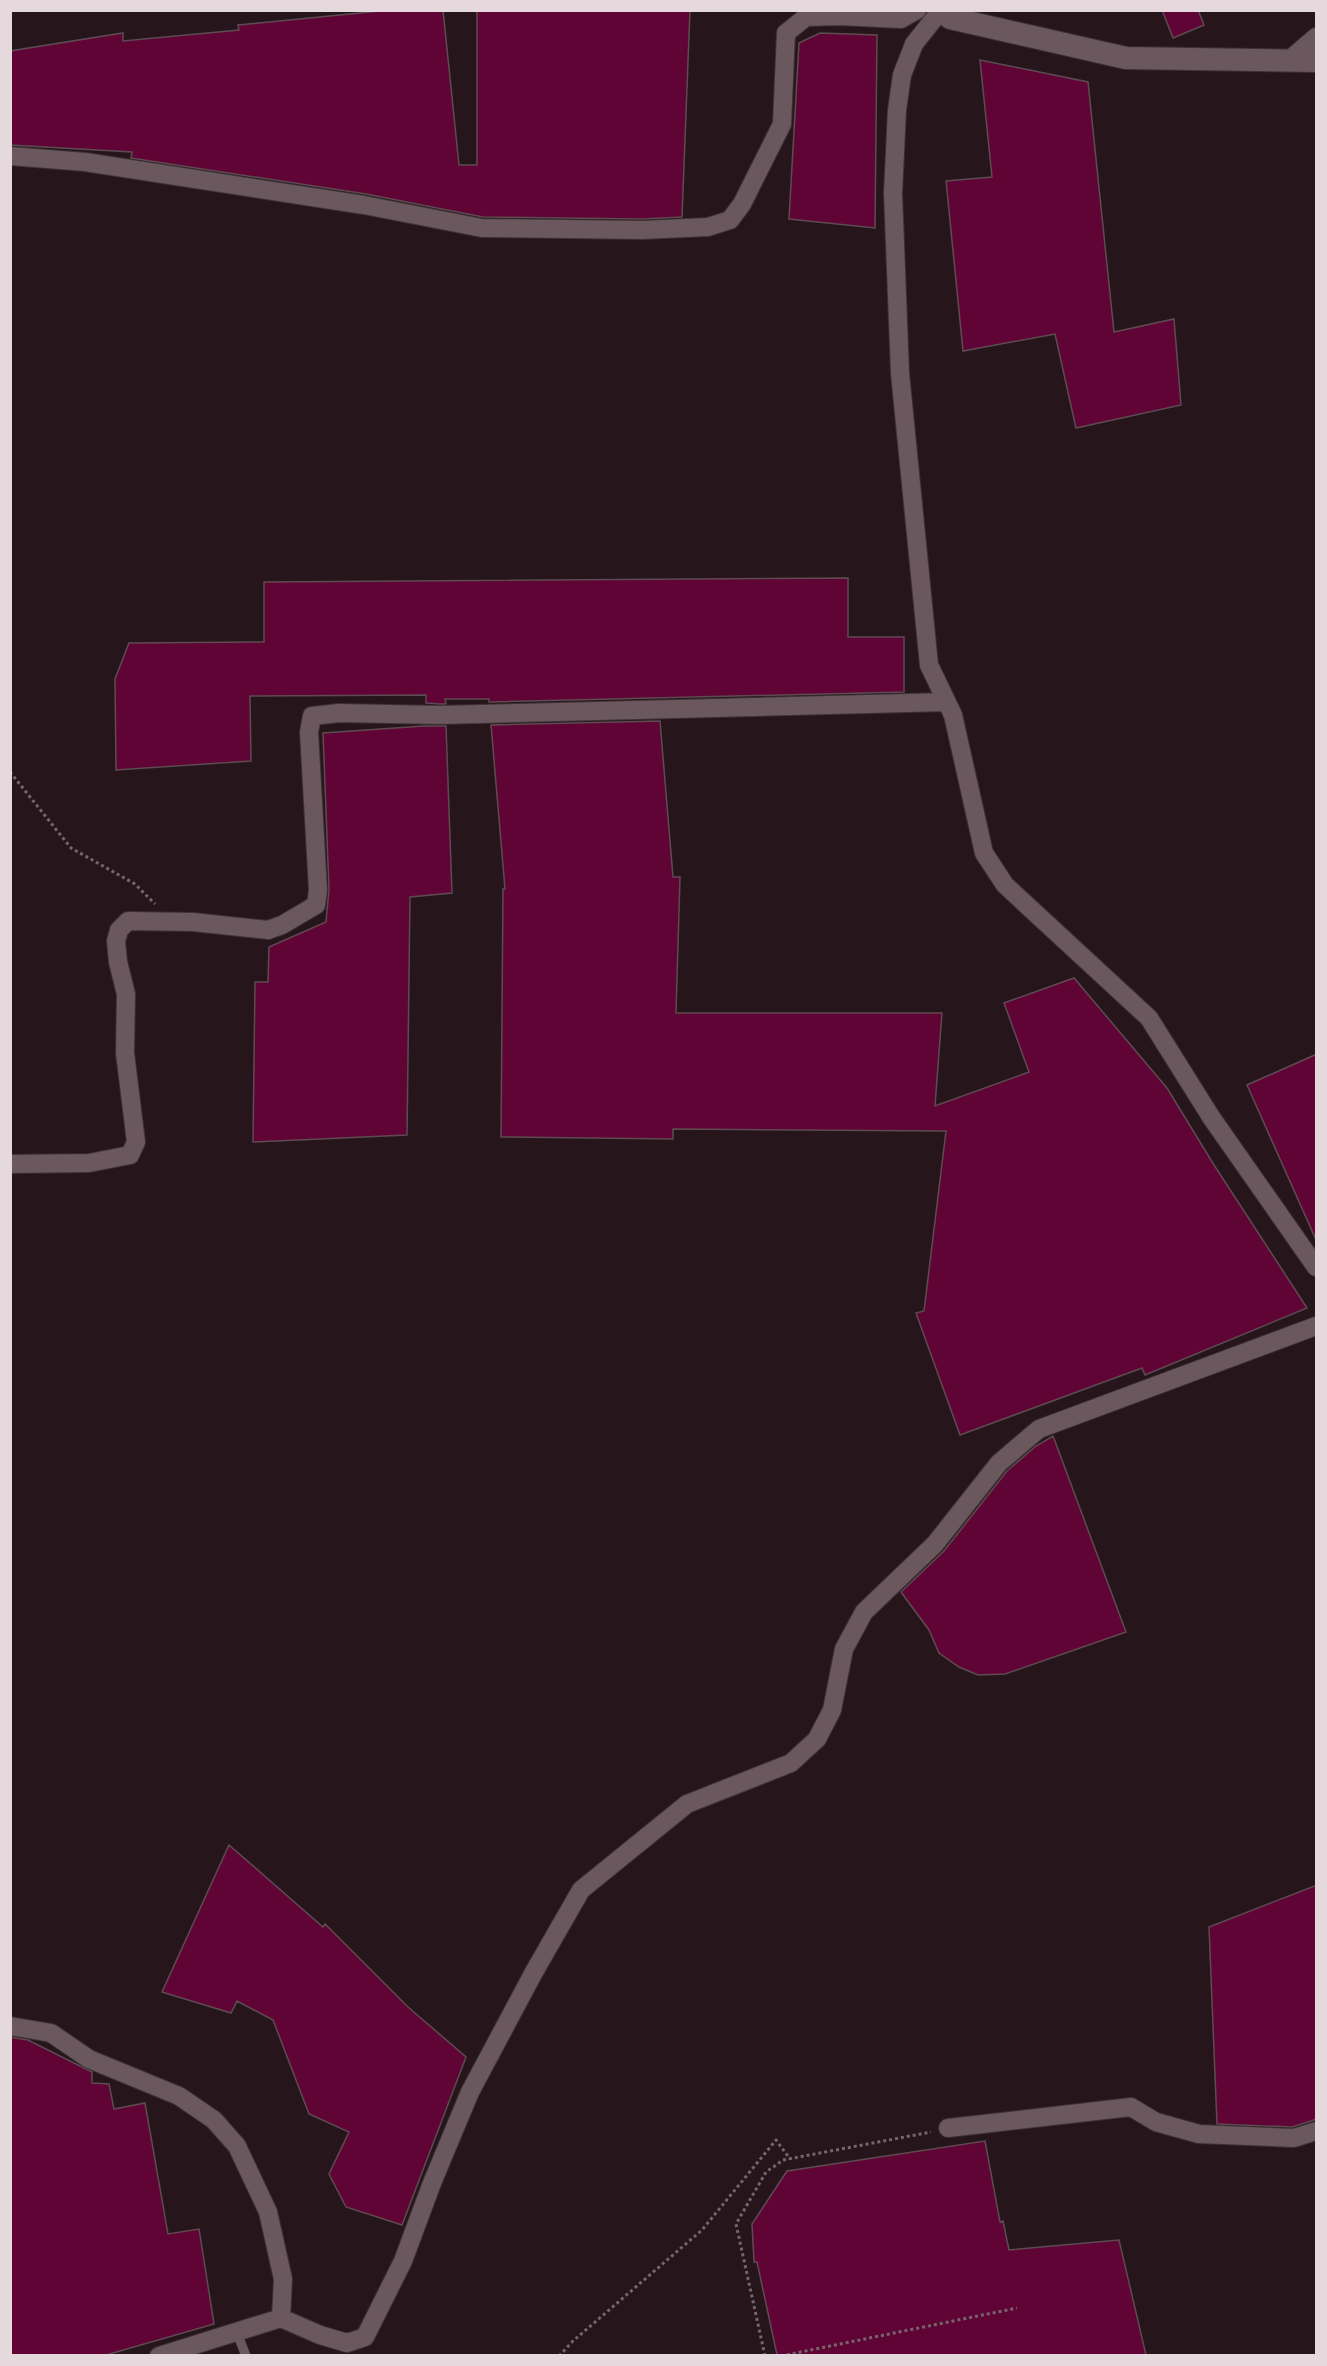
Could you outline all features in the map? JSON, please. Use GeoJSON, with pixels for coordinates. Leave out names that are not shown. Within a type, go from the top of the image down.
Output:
{"type":"FeatureCollection","features":[{"type":"Feature","properties":{"kind":"street"},"geometry":{"type":"LineString","coordinates":[[10,156],[85,162],[352,203],[482,228],[642,230],[708,226],[730,220],[742,204],[782,124],[786,33],[806,17],[902,19],[917,10]]}},
{"type":"Feature","properties":{"kind":"street"},"geometry":{"type":"LineString","coordinates":[[1317,61],[1126,58],[950,18],[941,10],[914,44],[902,75],[897,110],[893,193],[900,373],[929,665],[953,715],[984,853],[1005,885],[1149,1018],[1211,1117],[1317,1267]]}},
{"type":"Feature","properties":{"kind":"street"},"geometry":{"type":"LineString","coordinates":[[1289,60],[1317,37]]}},
{"type":"Feature","properties":{"kind":"street"},"geometry":{"type":"LineString","coordinates":[[10,1164],[89,1163],[130,1155],[136,1142],[125,1053],[126,994],[118,962],[116,941],[119,930],[128,921],[172,921],[268,930],[282,925],[316,905],[318,890],[309,732],[312,716],[339,712],[440,715],[946,702]]}},
{"type":"Feature","properties":{"kind":"street"},"geometry":{"type":"LineString","coordinates":[[159,2355],[281,2318],[320,2335],[347,2343],[365,2337],[403,2261],[470,2092],[581,1890],[687,1804],[790,1763],[817,1739],[832,1710],[844,1649],[864,1612],[935,1544],[999,1462],[1039,1429],[1317,1326]]}},
{"type":"Feature","properties":{"kind":"street"},"geometry":{"type":"LineString","coordinates":[[10,2026],[51,2033],[89,2059],[179,2096],[214,2120],[237,2146],[268,2212],[283,2279],[281,2318]]}},
{"type":"Feature","properties":{"kind":"street"},"geometry":{"type":"LineString","coordinates":[[948,2128],[1131,2107],[1156,2122],[1199,2133],[1294,2138],[1317,2131]]}},
{"type":"Feature","properties":{"kind":"lane"},"geometry":{"type":"LineString","coordinates":[[237,2333],[246,2355]]}},
{"type":"Feature","properties":{"kind":"path"},"geometry":{"type":"LineString","coordinates":[[10,772],[71,848],[135,884],[172,921]]}},
{"type":"Feature","properties":{"kind":"path"},"geometry":{"type":"LineString","coordinates":[[765,2355],[736,2224],[766,2172],[789,2158],[948,2128]]}},
{"type":"Feature","properties":{"kind":"path"},"geometry":{"type":"LineString","coordinates":[[559,2355],[702,2230],[776,2140],[789,2158]]}},
{"type":"Feature","properties":{"kind":"path"},"geometry":{"type":"LineString","coordinates":[[781,2355],[1017,2308]]}},
{"type":"Feature","properties":{"kind":"building"},"geometry":{"type":"Polygon","coordinates":[[[390,10],[443,10],[459,165],[477,165],[477,10],[690,10],[682,217],[642,219],[483,217],[366,194],[131,158],[132,152],[10,145],[10,51],[123,33],[123,41],[239,30],[238,25],[390,10]]]}},
{"type":"Feature","properties":{"kind":"building"},"geometry":{"type":"Polygon","coordinates":[[[1162,10],[1198,10],[1204,25],[1173,38],[1162,10]]]}},
{"type":"Feature","properties":{"kind":"building"},"geometry":{"type":"Polygon","coordinates":[[[820,33],[877,35],[875,228],[789,219],[799,43],[820,33]]]}},
{"type":"Feature","properties":{"kind":"building"},"geometry":{"type":"Polygon","coordinates":[[[980,60],[1088,82],[1114,332],[1174,319],[1181,405],[1076,428],[1055,334],[963,351],[946,181],[992,177],[980,60]]]}},
{"type":"Feature","properties":{"kind":"building"},"geometry":{"type":"Polygon","coordinates":[[[848,578],[848,637],[904,637],[904,692],[489,702],[489,699],[445,699],[446,704],[426,703],[426,695],[250,696],[251,761],[116,770],[115,679],[129,643],[264,642],[264,582],[848,578]]]}},
{"type":"Feature","properties":{"kind":"building"},"geometry":{"type":"Polygon","coordinates":[[[660,721],[673,877],[680,877],[676,1013],[942,1013],[935,1106],[1029,1072],[1004,1003],[1074,978],[1167,1088],[1307,1308],[1145,1375],[1142,1368],[960,1435],[916,1313],[924,1311],[946,1131],[673,1129],[673,1139],[501,1137],[503,889],[505,889],[491,725],[660,721]]]}},
{"type":"Feature","properties":{"kind":"building"},"geometry":{"type":"Polygon","coordinates":[[[446,726],[452,893],[410,897],[407,1135],[253,1142],[255,982],[268,982],[269,947],[326,922],[329,889],[323,733],[446,726]]]}},
{"type":"Feature","properties":{"kind":"building"},"geometry":{"type":"Polygon","coordinates":[[[1317,1054],[1317,1242],[1247,1085],[1317,1054]]]}},
{"type":"Feature","properties":{"kind":"building"},"geometry":{"type":"Polygon","coordinates":[[[1053,1436],[1126,1632],[1005,1674],[978,1675],[959,1667],[939,1653],[929,1630],[901,1592],[944,1551],[1007,1471],[1036,1446],[1053,1436]]]}},
{"type":"Feature","properties":{"kind":"building"},"geometry":{"type":"Polygon","coordinates":[[[229,1845],[323,1927],[325,1924],[408,2007],[466,2057],[402,2225],[346,2207],[329,2174],[349,2132],[309,2114],[273,2020],[237,2001],[231,2013],[162,1992],[229,1845]]]}},
{"type":"Feature","properties":{"kind":"building"},"geometry":{"type":"Polygon","coordinates":[[[1317,1885],[1317,2119],[1292,2127],[1217,2124],[1209,1927],[1317,1885]]]}},
{"type":"Feature","properties":{"kind":"building"},"geometry":{"type":"Polygon","coordinates":[[[10,2037],[28,2040],[92,2072],[92,2083],[109,2084],[114,2109],[145,2103],[168,2234],[199,2229],[214,2324],[106,2355],[10,2355],[10,2037]]]}},
{"type":"Feature","properties":{"kind":"building"},"geometry":{"type":"Polygon","coordinates":[[[985,2141],[1000,2222],[1003,2221],[1009,2250],[1119,2240],[1146,2355],[777,2355],[757,2262],[754,2262],[752,2224],[787,2171],[985,2141]]]}}]}
